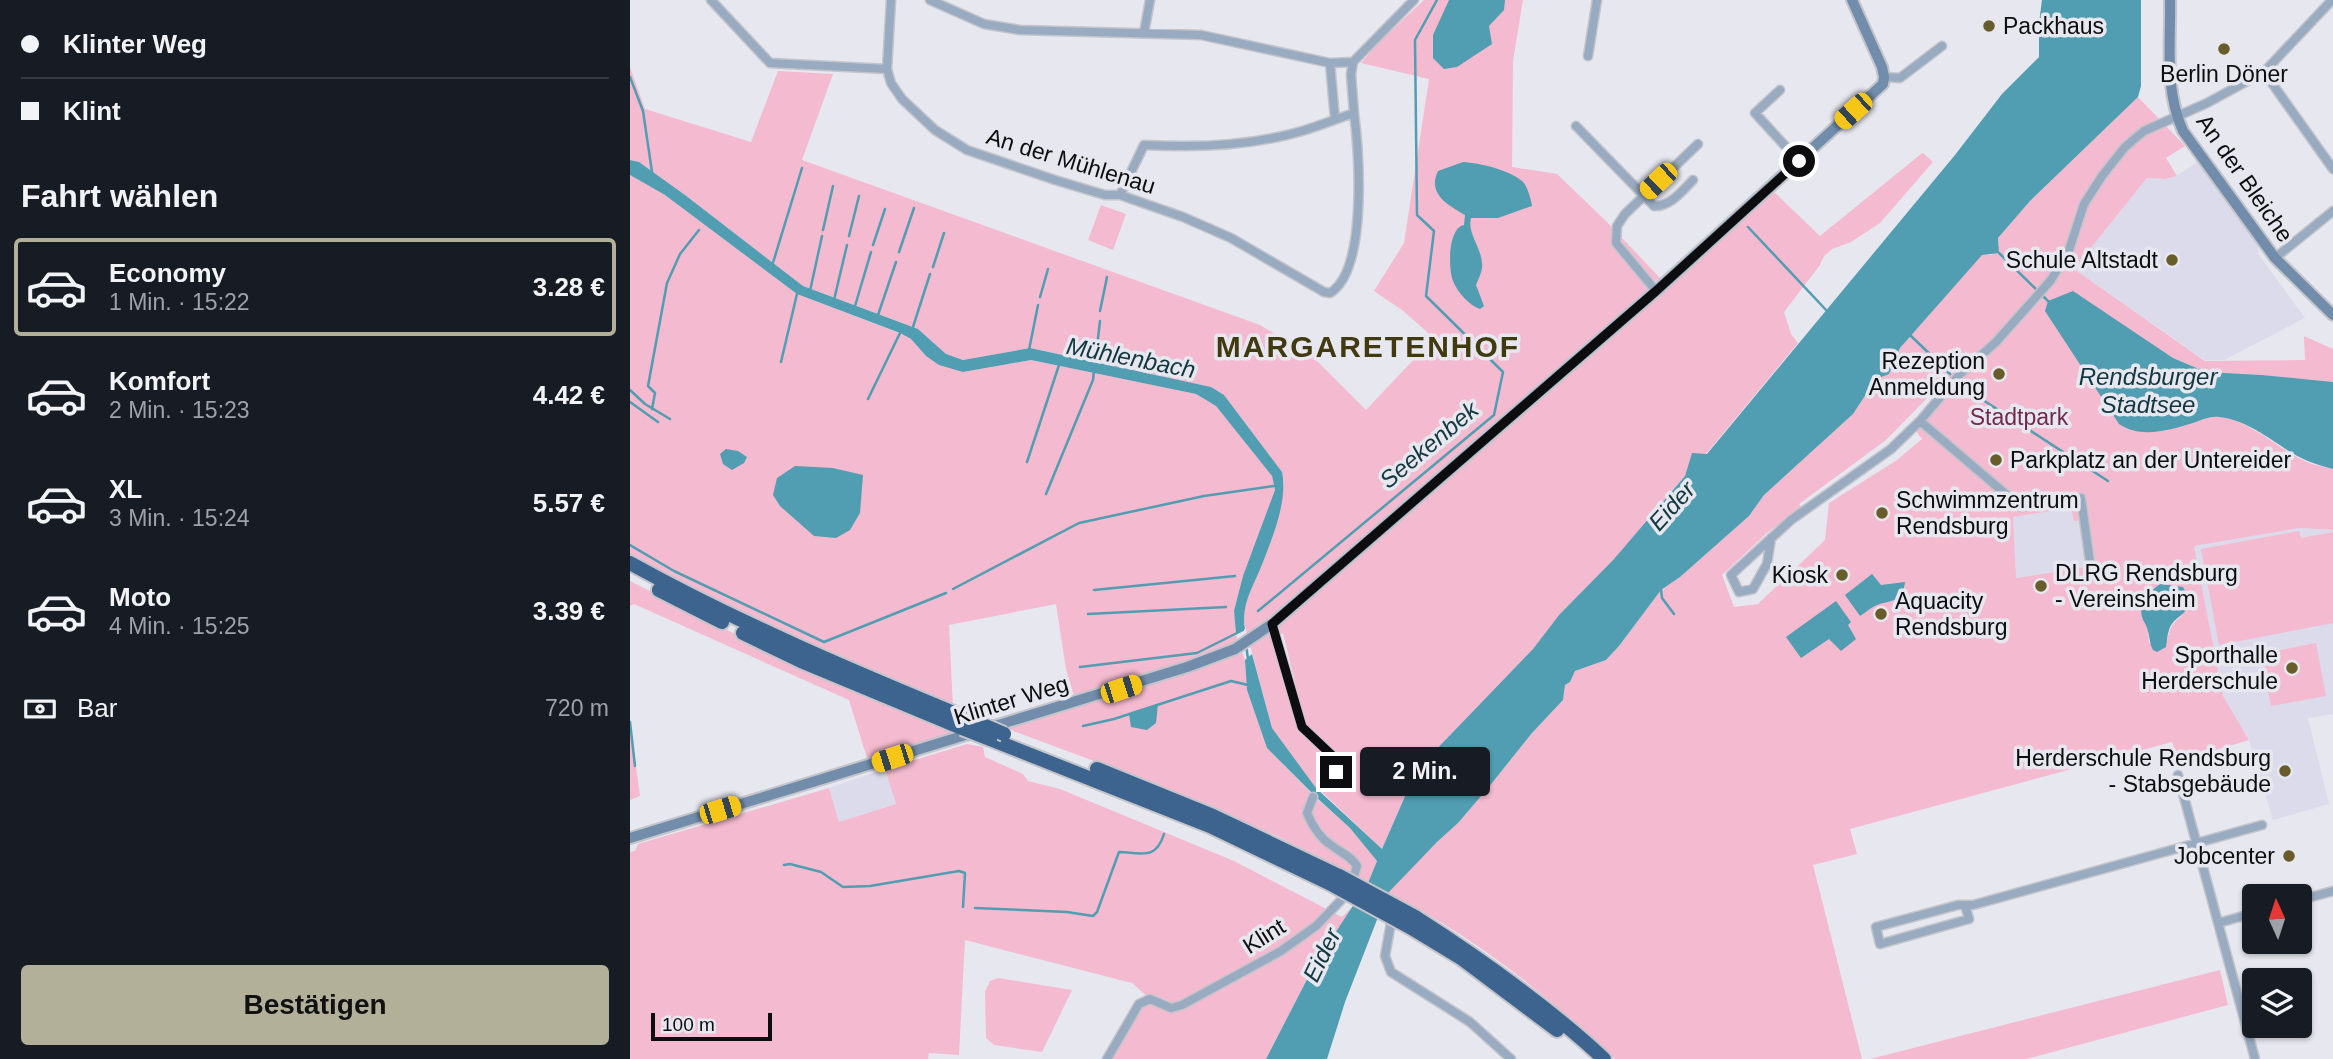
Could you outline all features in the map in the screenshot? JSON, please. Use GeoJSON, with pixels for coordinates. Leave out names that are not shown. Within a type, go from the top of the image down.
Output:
{"type":"FeatureCollection","features":[{"type":"Feature","properties":{"kind":"highway"},"geometry":{"type":"LineString","coordinates":[[630,563],[690,596],[805,651],[978,723],[997,737]]}},
{"type":"Feature","properties":{"kind":"highway"},"geometry":{"type":"LineString","coordinates":[[630,574],[686,605],[801,661],[962,728],[997,737],[1203,811],[1466,950],[1528,995],[1604,1059]]}},
{"type":"Feature","properties":{"kind":"highway"},"geometry":{"type":"LineString","coordinates":[[1413,922],[1553,1027],[1590,1059]]}},
{"type":"Feature","properties":{"kind":"street"},"geometry":{"type":"LineString","coordinates":[[711,0],[770,63],[887,69],[891,0]]}},
{"type":"Feature","properties":{"kind":"street"},"geometry":{"type":"LineString","coordinates":[[930,0],[984,24],[1020,30],[1201,35],[1330,64],[1353,62]]}},
{"type":"Feature","properties":{"kind":"street"},"geometry":{"type":"LineString","coordinates":[[1144,33],[1150,0]]}},
{"type":"Feature","properties":{"kind":"street"},"geometry":{"type":"LineString","coordinates":[[1120,195],[1144,145],[1191,147],[1237,144],[1300,132],[1354,113],[1351,74],[1353,62],[1414,0]]}},
{"type":"Feature","properties":{"kind":"street"},"geometry":{"type":"LineString","coordinates":[[1588,56],[1597,0]]}},
{"type":"Feature","properties":{"kind":"street"},"geometry":{"type":"LineString","coordinates":[[1852,0],[1882,66],[1884,77],[1900,78],[1942,46]]}},
{"type":"Feature","properties":{"kind":"street","name":"An der Bleiche"},"geometry":{"type":"LineString","coordinates":[[2170,0],[2169,73],[2176,116],[2183,131],[2275,258],[2333,315]]}},
{"type":"Feature","properties":{"kind":"street"},"geometry":{"type":"LineString","coordinates":[[2171,22],[2177,0]]}},
{"type":"Feature","properties":{"kind":"street"},"geometry":{"type":"LineString","coordinates":[[1771,538],[1767,564],[1753,589],[1740,592],[1731,575],[1771,538],[1835,487],[1891,449],[1920,421],[1960,374],[1996,342],[2051,280],[2069,250],[2084,204],[2125,148],[2144,131],[2207,103],[2264,72],[2332,0]]}},
{"type":"Feature","properties":{"kind":"street"},"geometry":{"type":"LineString","coordinates":[[1330,64],[1335,119]]}},
{"type":"Feature","properties":{"kind":"street","name":"An der Mühlenau"},"geometry":{"type":"LineString","coordinates":[[887,69],[891,83],[902,99],[935,130],[967,149],[1092,191],[1105,195],[1120,195],[1173,214],[1231,239],[1330,293],[1336,289],[1347,270],[1359,211],[1359,148],[1354,113]]}},
{"type":"Feature","properties":{"kind":"street"},"geometry":{"type":"LineString","coordinates":[[2264,72],[2333,169]]}},
{"type":"Feature","properties":{"kind":"street","name":"Klinter Weg"},"geometry":{"type":"LineString","coordinates":[[630,838],[1121,689],[1235,649],[1272,624],[1656,291],[1883,84],[1884,77]]}},
{"type":"Feature","properties":{"kind":"street"},"geometry":{"type":"LineString","coordinates":[[1780,90],[1755,113],[1799,161]]}},
{"type":"Feature","properties":{"kind":"street"},"geometry":{"type":"LineString","coordinates":[[1576,126],[1654,206],[1663,206],[1693,180]]}},
{"type":"Feature","properties":{"kind":"street"},"geometry":{"type":"LineString","coordinates":[[1656,291],[1616,243],[1617,226],[1643,195],[1698,144]]}},
{"type":"Feature","properties":{"kind":"street"},"geometry":{"type":"LineString","coordinates":[[2275,258],[2333,211]]}},
{"type":"Feature","properties":{"kind":"street"},"geometry":{"type":"LineString","coordinates":[[1920,421],[2021,507],[2081,498],[2091,569]]}},
{"type":"Feature","properties":{"kind":"street"},"geometry":{"type":"LineString","coordinates":[[1272,624],[1302,727],[1337,760],[1339,766],[1322,786]]}},
{"type":"Feature","properties":{"kind":"street"},"geometry":{"type":"LineString","coordinates":[[2178,775],[2255,1059]]}},
{"type":"Feature","properties":{"kind":"street","name":"Klint"},"geometry":{"type":"LineString","coordinates":[[1107,1059],[1139,1004],[1150,999],[1171,1008],[1182,1005],[1281,951],[1316,926],[1349,892],[1357,866],[1351,857],[1329,845],[1312,825],[1307,813],[1313,797]]}},
{"type":"Feature","properties":{"kind":"street"},"geometry":{"type":"LineString","coordinates":[[1965,905],[1969,919],[1880,944],[1876,927],[2262,825]]}},
{"type":"Feature","properties":{"kind":"street"},"geometry":{"type":"LineString","coordinates":[[2312,897],[2333,891]]}},
{"type":"Feature","properties":{"kind":"street"},"geometry":{"type":"LineString","coordinates":[[1404,904],[1391,923],[1385,956],[1391,972],[1470,1022],[1511,1059]]}},
{"type":"Feature","properties":{"kind":"street"},"geometry":{"type":"LineString","coordinates":[[2218,923],[2242,916]]}},
{"type":"Feature","properties":{"kind":"shaded area","name":"Schule Altstadt"},"geometry":{"type":"Polygon","coordinates":[[[2201,159],[2256,234],[2259,255],[2305,318],[2224,360],[2205,360],[2074,269],[2147,178],[2166,179],[2177,176],[2201,159]]]}},
{"type":"Feature","properties":{"kind":"shaded area"},"geometry":{"type":"Polygon","coordinates":[[[2072,508],[2074,521],[2080,520],[2086,567],[2015,578],[2013,517],[2072,508]]]}},
{"type":"Feature","properties":{"kind":"shaded area"},"geometry":{"type":"Polygon","coordinates":[[[2299,528],[2333,530],[2333,714],[2308,718],[2329,804],[2273,820],[2249,740],[2223,696],[2194,546],[2299,528]]]}},
{"type":"Feature","properties":{"kind":"shaded area"},"geometry":{"type":"Polygon","coordinates":[[[885,769],[896,804],[839,822],[829,788],[885,769]]]}},
{"type":"Feature","properties":{"kind":"green space"},"geometry":{"type":"Polygon","coordinates":[[[1424,0],[1523,0],[1513,61],[1512,167],[1557,174],[1660,278],[1647,286],[1658,295],[1774,192],[1820,236],[1921,154],[1933,162],[1880,223],[1824,256],[1784,312],[1791,334],[1798,343],[1706,454],[1692,454],[1685,476],[1614,559],[1559,615],[1533,649],[1427,759],[1406,794],[1382,849],[1322,792],[1350,765],[1305,724],[1283,633],[1273,640],[1299,728],[1329,757],[1331,770],[1316,788],[1272,728],[1244,622],[1243,608],[1263,561],[1284,484],[1282,472],[1224,395],[1210,387],[1030,348],[963,360],[946,354],[918,329],[803,286],[685,195],[639,162],[630,160],[630,67],[645,109],[751,142],[778,71],[833,74],[802,160],[1260,325],[1312,356],[1366,410],[1434,338],[1402,310],[1374,291],[1404,243],[1429,79],[1361,63],[1379,42],[1424,0]]]}},
{"type":"Feature","properties":{"kind":"green space","name":"Stadtpark"},"geometry":{"type":"Polygon","coordinates":[[[2138,97],[2185,146],[2166,158],[2177,176],[2165,179],[2147,178],[2074,269],[2205,361],[2305,360],[2304,336],[2333,349],[2333,382],[2206,372],[2173,358],[2073,292],[2214,416],[2241,423],[2312,464],[2333,469],[2333,530],[2299,528],[2194,546],[2223,696],[2249,740],[2179,761],[2172,742],[1850,829],[1857,854],[1813,865],[1862,1059],[1615,1059],[1562,1011],[1507,967],[1450,928],[1387,893],[1458,823],[1532,733],[1563,700],[1565,685],[1570,682],[1575,671],[1606,660],[1661,590],[1680,577],[1749,516],[1764,495],[1853,414],[1876,379],[1894,367],[1900,348],[1982,254],[1991,255],[1999,246],[1998,238],[2030,201],[2138,97]],[[1932,393],[1886,440],[1799,504],[1801,507],[1768,532],[1722,575],[1734,607],[1758,604],[1825,540],[1829,503],[1897,460],[1922,439],[1916,431],[1941,401],[1932,393]],[[2071,508],[2013,517],[2016,578],[2086,567],[2080,521],[2074,521],[2071,508]],[[2184,615],[2148,629],[2149,643],[2166,647],[2171,628],[2184,615]]]}},
{"type":"Feature","properties":{"kind":"green space"},"geometry":{"type":"Polygon","coordinates":[[[630,175],[665,195],[797,294],[899,333],[911,339],[926,356],[963,372],[1031,360],[1196,394],[1216,406],[1272,476],[1275,491],[1234,611],[1236,634],[1245,660],[1247,690],[1267,748],[1350,828],[1377,861],[1368,883],[1277,836],[1137,777],[1005,728],[1032,722],[1015,714],[1074,696],[1066,669],[1056,604],[949,625],[953,708],[749,616],[630,554],[630,175]]]}},
{"type":"Feature","properties":{"kind":"green space"},"geometry":{"type":"Polygon","coordinates":[[[1101,205],[1126,214],[1113,250],[1088,240],[1101,205]]]}},
{"type":"Feature","properties":{"kind":"green space"},"geometry":{"type":"Polygon","coordinates":[[[2299,531],[2301,538],[2333,532],[2333,623],[2219,645],[2201,549],[2299,531]]]}},
{"type":"Feature","properties":{"kind":"green space"},"geometry":{"type":"Polygon","coordinates":[[[630,581],[804,669],[952,733],[867,758],[849,700],[634,604],[630,606],[630,581]]]}},
{"type":"Feature","properties":{"kind":"green space","name":"Sporthalle Herderschule"},"geometry":{"type":"Polygon","coordinates":[[[2316,643],[2326,696],[2271,706],[2261,654],[2316,643]]]}},
{"type":"Feature","properties":{"kind":"green space"},"geometry":{"type":"Polygon","coordinates":[[[630,722],[640,796],[630,800],[630,722]]]}},
{"type":"Feature","properties":{"kind":"green space"},"geometry":{"type":"Polygon","coordinates":[[[967,744],[983,747],[985,757],[1023,774],[1028,781],[1060,789],[1234,861],[1342,917],[1354,905],[1316,962],[1266,1059],[1107,1059],[1139,1004],[1150,999],[1132,983],[965,940],[959,1055],[929,1053],[928,1059],[630,1059],[630,852],[635,851],[638,844],[829,788],[839,822],[896,804],[885,769],[967,744]]]}},
{"type":"Feature","properties":{"kind":"green space"},"geometry":{"type":"Polygon","coordinates":[[[2220,970],[2228,1005],[2026,1059],[1870,1059],[2220,970]]]}},
{"type":"Feature","properties":{"kind":"green space"},"geometry":{"type":"Polygon","coordinates":[[[998,978],[1072,990],[1042,1052],[994,1045],[986,1038],[985,992],[990,981],[998,978]]]}},
{"type":"Feature","properties":{"kind":"water"},"geometry":{"type":"Polygon","coordinates":[[[1449,0],[1505,0],[1504,10],[1489,26],[1492,44],[1457,67],[1444,69],[1433,58],[1433,35],[1449,0]]]}},
{"type":"Feature","properties":{"kind":"water","name":"Eider"},"geometry":{"type":"Polygon","coordinates":[[[2042,0],[2141,0],[2141,86],[2138,97],[2030,201],[1998,238],[1999,253],[1982,255],[1900,348],[1889,374],[1876,379],[1853,414],[1764,495],[1749,516],[1680,577],[1661,590],[1606,660],[1575,671],[1570,682],[1565,685],[1563,700],[1532,733],[1458,823],[1387,894],[1345,1002],[1327,1059],[1266,1059],[1316,962],[1368,883],[1377,861],[1350,828],[1267,748],[1247,690],[1245,660],[1252,654],[1272,728],[1316,788],[1382,849],[1406,794],[1427,759],[1533,649],[1559,615],[1614,559],[1685,476],[1692,453],[1707,454],[1955,155],[2002,94],[2039,57],[2042,0]]]}},
{"type":"Feature","properties":{"kind":"water"},"geometry":{"type":"Polygon","coordinates":[[[630,160],[639,162],[685,195],[803,286],[918,329],[946,354],[963,360],[1030,348],[1211,387],[1224,395],[1282,472],[1283,483],[1275,529],[1246,603],[1245,629],[1236,634],[1234,611],[1243,576],[1275,490],[1272,476],[1216,406],[1196,394],[1031,360],[963,372],[939,365],[926,356],[911,339],[900,333],[797,294],[665,195],[630,175],[630,160]]]}},
{"type":"Feature","properties":{"kind":"water"},"geometry":{"type":"Polygon","coordinates":[[[1463,162],[1494,168],[1516,177],[1526,186],[1532,206],[1498,218],[1471,218],[1471,229],[1482,263],[1476,285],[1484,306],[1480,309],[1461,294],[1451,275],[1452,241],[1455,233],[1464,225],[1465,215],[1441,198],[1435,186],[1438,171],[1463,162]]]}},
{"type":"Feature","properties":{"kind":"water","name":"Rendsburger Stadtsee"},"geometry":{"type":"Polygon","coordinates":[[[2073,291],[2173,358],[2206,372],[2333,382],[2333,469],[2302,458],[2257,431],[2229,419],[2209,418],[2156,432],[2137,431],[2119,424],[2045,311],[2048,301],[2073,291]]]}},
{"type":"Feature","properties":{"kind":"water"},"geometry":{"type":"Polygon","coordinates":[[[726,449],[738,451],[747,457],[744,463],[732,470],[723,464],[720,454],[726,449]]]}},
{"type":"Feature","properties":{"kind":"water"},"geometry":{"type":"Polygon","coordinates":[[[795,466],[833,468],[863,475],[860,513],[850,530],[836,538],[814,536],[780,506],[773,495],[777,478],[795,466]]]}},
{"type":"Feature","properties":{"kind":"water"},"geometry":{"type":"Polygon","coordinates":[[[1872,574],[1881,585],[1905,582],[1904,589],[1895,600],[1875,606],[1860,616],[1845,595],[1872,574]]]}},
{"type":"Feature","properties":{"kind":"water"},"geometry":{"type":"Polygon","coordinates":[[[2160,584],[2183,587],[2188,603],[2187,609],[2169,630],[2166,647],[2157,652],[2153,650],[2141,612],[2145,598],[2160,584]]]}},
{"type":"Feature","properties":{"kind":"water"},"geometry":{"type":"Polygon","coordinates":[[[1836,601],[1851,622],[1848,625],[1856,639],[1841,651],[1829,639],[1801,658],[1786,637],[1836,601]]]}},
{"type":"Feature","properties":{"kind":"water"},"geometry":{"type":"Polygon","coordinates":[[[1158,704],[1156,723],[1147,730],[1131,727],[1129,714],[1158,704]]]}},
{"type":"Feature","properties":{"kind":"waterway","name":"Seekenbek"},"geometry":{"type":"LineString","coordinates":[[1258,611],[1494,415],[1503,372],[1426,296],[1434,231],[1417,215],[1415,40],[1437,0]]}},
{"type":"Feature","properties":{"kind":"waterway"},"geometry":{"type":"LineString","coordinates":[[630,77],[643,111],[652,172]]}},
{"type":"Feature","properties":{"kind":"waterway"},"geometry":{"type":"LineString","coordinates":[[772,266],[802,168]]}},
{"type":"Feature","properties":{"kind":"waterway"},"geometry":{"type":"LineString","coordinates":[[823,230],[833,186]]}},
{"type":"Feature","properties":{"kind":"waterway"},"geometry":{"type":"LineString","coordinates":[[849,236],[859,196]]}},
{"type":"Feature","properties":{"kind":"waterway"},"geometry":{"type":"LineString","coordinates":[[899,252],[914,208]]}},
{"type":"Feature","properties":{"kind":"waterway"},"geometry":{"type":"LineString","coordinates":[[873,245],[885,209]]}},
{"type":"Feature","properties":{"kind":"waterway"},"geometry":{"type":"LineString","coordinates":[[1748,227],[1827,311]]}},
{"type":"Feature","properties":{"kind":"waterway"},"geometry":{"type":"LineString","coordinates":[[652,409],[655,393],[648,386],[667,283],[680,254],[699,230]]}},
{"type":"Feature","properties":{"kind":"waterway"},"geometry":{"type":"LineString","coordinates":[[933,267],[944,233]]}},
{"type":"Feature","properties":{"kind":"waterway"},"geometry":{"type":"LineString","coordinates":[[810,291],[822,236]]}},
{"type":"Feature","properties":{"kind":"waterway"},"geometry":{"type":"LineString","coordinates":[[834,300],[847,245]]}},
{"type":"Feature","properties":{"kind":"waterway"},"geometry":{"type":"LineString","coordinates":[[855,306],[871,252]]}},
{"type":"Feature","properties":{"kind":"waterway"},"geometry":{"type":"LineString","coordinates":[[1999,253],[2048,301]]}},
{"type":"Feature","properties":{"kind":"waterway"},"geometry":{"type":"LineString","coordinates":[[878,315],[896,262]]}},
{"type":"Feature","properties":{"kind":"waterway"},"geometry":{"type":"LineString","coordinates":[[1040,297],[1048,269]]}},
{"type":"Feature","properties":{"kind":"waterway"},"geometry":{"type":"LineString","coordinates":[[913,327],[930,274]]}},
{"type":"Feature","properties":{"kind":"waterway"},"geometry":{"type":"LineString","coordinates":[[1100,311],[1107,277]]}},
{"type":"Feature","properties":{"kind":"waterway"},"geometry":{"type":"LineString","coordinates":[[781,362],[797,294]]}},
{"type":"Feature","properties":{"kind":"waterway"},"geometry":{"type":"LineString","coordinates":[[1029,350],[1038,305]]}},
{"type":"Feature","properties":{"kind":"waterway"},"geometry":{"type":"LineString","coordinates":[[1095,364],[1100,321]]}},
{"type":"Feature","properties":{"kind":"waterway"},"geometry":{"type":"LineString","coordinates":[[868,399],[900,333]]}},
{"type":"Feature","properties":{"kind":"waterway"},"geometry":{"type":"LineString","coordinates":[[1911,336],[1935,359]]}},
{"type":"Feature","properties":{"kind":"waterway"},"geometry":{"type":"LineString","coordinates":[[1027,462],[1060,362]]}},
{"type":"Feature","properties":{"kind":"waterway"},"geometry":{"type":"LineString","coordinates":[[1941,365],[1950,374]]}},
{"type":"Feature","properties":{"kind":"waterway"},"geometry":{"type":"LineString","coordinates":[[1046,494],[1093,380],[1094,371]]}},
{"type":"Feature","properties":{"kind":"waterway"},"geometry":{"type":"LineString","coordinates":[[630,390],[645,404],[670,419]]}},
{"type":"Feature","properties":{"kind":"waterway"},"geometry":{"type":"LineString","coordinates":[[1969,391],[2108,481]]}},
{"type":"Feature","properties":{"kind":"waterway"},"geometry":{"type":"LineString","coordinates":[[630,402],[658,422]]}},
{"type":"Feature","properties":{"kind":"waterway"},"geometry":{"type":"LineString","coordinates":[[953,589],[1079,523],[1204,496],[1274,486]]}},
{"type":"Feature","properties":{"kind":"waterway"},"geometry":{"type":"LineString","coordinates":[[630,545],[674,571],[824,642],[946,593]]}},
{"type":"Feature","properties":{"kind":"waterway"},"geometry":{"type":"LineString","coordinates":[[1094,590],[1235,576]]}},
{"type":"Feature","properties":{"kind":"waterway"},"geometry":{"type":"LineString","coordinates":[[1661,590],[1662,598],[1674,614]]}},
{"type":"Feature","properties":{"kind":"waterway"},"geometry":{"type":"LineString","coordinates":[[1088,614],[1226,607]]}},
{"type":"Feature","properties":{"kind":"waterway"},"geometry":{"type":"LineString","coordinates":[[1080,667],[1197,653],[1243,630]]}},
{"type":"Feature","properties":{"kind":"waterway","name":"Mühlenbach"},"geometry":{"type":"LineString","coordinates":[[1246,645],[1248,659]]}},
{"type":"Feature","properties":{"kind":"waterway"},"geometry":{"type":"LineString","coordinates":[[1083,726],[1114,719],[1231,681],[1248,685]]}},
{"type":"Feature","properties":{"kind":"waterway"},"geometry":{"type":"LineString","coordinates":[[630,722],[635,766]]}},
{"type":"Feature","properties":{"kind":"waterway"},"geometry":{"type":"LineString","coordinates":[[975,908],[1067,912],[1093,916],[1097,912],[1119,852],[1147,853],[1157,848],[1164,834]]}},
{"type":"Feature","properties":{"kind":"waterway"},"geometry":{"type":"LineString","coordinates":[[784,865],[821,872],[843,887],[870,886],[959,871],[965,873],[963,907]]}},
{"type":"Feature","properties":{"kind":"place","name":"Packhaus"},"geometry":{"type":"Point","coordinates":[1989,26]}},
{"type":"Feature","properties":{"kind":"place","name":"Berlin Döner"},"geometry":{"type":"Point","coordinates":[2224,49]}},
{"type":"Feature","properties":{"kind":"place","name":"Schule Altstadt"},"geometry":{"type":"Point","coordinates":[2172,260]}},
{"type":"Feature","properties":{"kind":"place","name":"Rezeption Anmeldung"},"geometry":{"type":"Point","coordinates":[1999,374]}},
{"type":"Feature","properties":{"kind":"place","name":"Parkplatz an der Untereider"},"geometry":{"type":"Point","coordinates":[1996,460]}},
{"type":"Feature","properties":{"kind":"place","name":"Schwimmzentrum Rendsburg"},"geometry":{"type":"Point","coordinates":[1882,513]}},
{"type":"Feature","properties":{"kind":"place","name":"Kiosk"},"geometry":{"type":"Point","coordinates":[1842,575]}},
{"type":"Feature","properties":{"kind":"place","name":"DLRG Rendsburg - Vereinsheim"},"geometry":{"type":"Point","coordinates":[2041,586]}},
{"type":"Feature","properties":{"kind":"place","name":"Aquacity Rendsburg"},"geometry":{"type":"Point","coordinates":[1881,614]}},
{"type":"Feature","properties":{"kind":"place","name":"Sporthalle Herderschule"},"geometry":{"type":"Point","coordinates":[2292,668]}},
{"type":"Feature","properties":{"kind":"place","name":"Herderschule Rendsburg - Stabsgebäude"},"geometry":{"type":"Point","coordinates":[2285,771]}},
{"type":"Feature","properties":{"kind":"place","name":"Jobcenter"},"geometry":{"type":"Point","coordinates":[2289,856]}},
{"type":"Feature","properties":{"kind":"district","name":"MARGARETENHOF"},"geometry":{"type":"Point","coordinates":[1368,347]}},
{"type":"Feature","properties":{"kind":"route"},"geometry":{"type":"LineString","coordinates":[[1336,772],[1339,766],[1337,760],[1302,727],[1272,624],[1656,291],[1799,161]]}}]}
